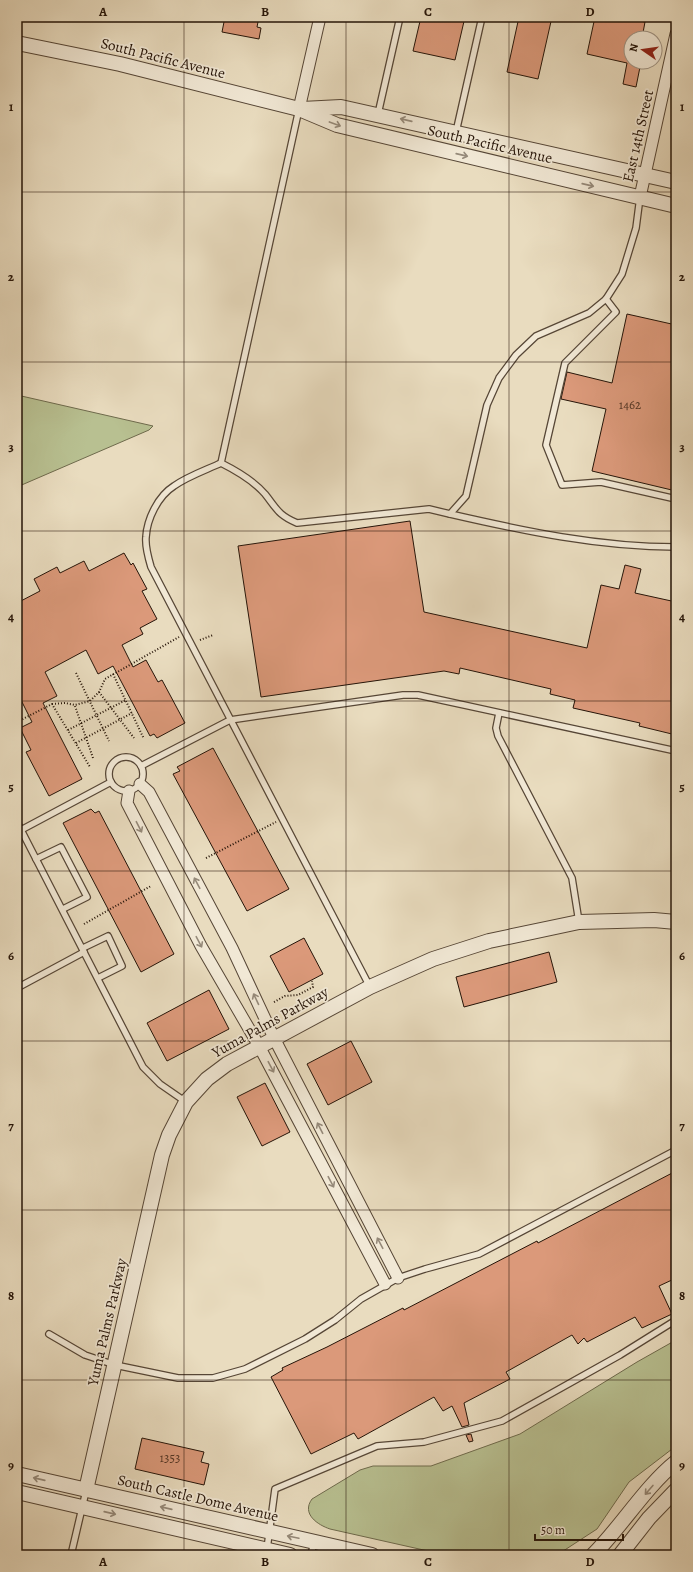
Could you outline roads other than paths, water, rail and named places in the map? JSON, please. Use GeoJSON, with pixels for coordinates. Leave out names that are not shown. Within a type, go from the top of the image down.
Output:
{"type":"FeatureCollection","features":[{"type":"Feature","properties":{"kind":"street"},"geometry":{"type":"LineString","coordinates":[[299,109],[320,17]]}},
{"type":"Feature","properties":{"kind":"street","name":"East 14th Street"},"geometry":{"type":"LineString","coordinates":[[640,197],[676,34]]}},
{"type":"Feature","properties":{"kind":"street","name":"South Pacific Avenue"},"geometry":{"type":"LineString","coordinates":[[17,43],[120,64],[299,109],[337,126],[676,206]]}},
{"type":"Feature","properties":{"kind":"street","name":"South Pacific Avenue"},"geometry":{"type":"LineString","coordinates":[[299,109],[341,107],[378,114],[676,182]]}},
{"type":"Feature","properties":{"kind":"street"},"geometry":{"type":"LineString","coordinates":[[140,784],[153,798],[232,948],[274,1038],[398,1278]]}},
{"type":"Feature","properties":{"kind":"street"},"geometry":{"type":"LineString","coordinates":[[128,791],[127,803],[201,946],[259,1046],[385,1284]]}},
{"type":"Feature","properties":{"kind":"street","name":"Yuma Palms Parkway"},"geometry":{"type":"LineString","coordinates":[[86,1490],[162,1155],[169,1135],[186,1102],[207,1079],[227,1064],[370,987],[433,959],[489,941],[579,922],[654,920],[676,922]]}},
{"type":"Feature","properties":{"kind":"street"},"geometry":{"type":"LineString","coordinates":[[593,1555],[606,1542],[649,1490],[676,1462]]}},
{"type":"Feature","properties":{"kind":"street","name":"South Castle Dome Avenue"},"geometry":{"type":"LineString","coordinates":[[17,1474],[270,1532],[313,1548],[372,1555]]}},
{"type":"Feature","properties":{"kind":"street"},"geometry":{"type":"LineString","coordinates":[[620,1555],[649,1518],[676,1490]]}},
{"type":"Feature","properties":{"kind":"street"},"geometry":{"type":"LineString","coordinates":[[17,1492],[290,1555]]}},
{"type":"Feature","properties":{"kind":"lane"},"geometry":{"type":"LineString","coordinates":[[378,114],[400,17]]}},
{"type":"Feature","properties":{"kind":"lane"},"geometry":{"type":"LineString","coordinates":[[456,132],[482,17]]}},
{"type":"Feature","properties":{"kind":"lane"},"geometry":{"type":"LineString","coordinates":[[221,462],[299,109]]}},
{"type":"Feature","properties":{"kind":"lane"},"geometry":{"type":"LineString","coordinates":[[450,514],[466,496],[487,405],[499,378],[516,355],[536,336],[589,313],[606,299],[622,274],[636,228],[640,197]]}},
{"type":"Feature","properties":{"kind":"lane"},"geometry":{"type":"LineString","coordinates":[[606,299],[616,312],[565,363],[546,445],[562,485],[601,482],[676,499]]}},
{"type":"Feature","properties":{"kind":"lane"},"geometry":{"type":"LineString","coordinates":[[221,462],[245,476],[264,494],[274,508],[285,518],[297,523],[429,508],[534,533],[640,547],[676,547]]}},
{"type":"Feature","properties":{"kind":"lane"},"geometry":{"type":"LineString","coordinates":[[221,462],[173,486],[159,501],[149,519],[146,537],[147,551],[151,567],[370,987]]}},
{"type":"Feature","properties":{"kind":"lane"},"geometry":{"type":"LineString","coordinates":[[141,766],[230,720],[403,695],[418,695],[676,751]]}},
{"type":"Feature","properties":{"kind":"lane"},"geometry":{"type":"LineString","coordinates":[[499,713],[496,728],[498,736],[572,878],[579,922]]}},
{"type":"Feature","properties":{"kind":"lane"},"geometry":{"type":"LineString","coordinates":[[123,757],[133,759],[141,766],[143,775],[140,784],[136,787],[128,791],[118,789],[111,782],[109,772],[111,767],[118,759],[123,757]]}},
{"type":"Feature","properties":{"kind":"lane"},"geometry":{"type":"LineString","coordinates":[[21,830],[111,782]]}},
{"type":"Feature","properties":{"kind":"lane"},"geometry":{"type":"LineString","coordinates":[[17,822],[143,1067],[160,1084],[186,1102]]}},
{"type":"Feature","properties":{"kind":"lane"},"geometry":{"type":"LineString","coordinates":[[36,859],[61,847],[87,897],[62,909]]}},
{"type":"Feature","properties":{"kind":"lane"},"geometry":{"type":"LineString","coordinates":[[17,988],[108,936],[122,966],[98,978]]}},
{"type":"Feature","properties":{"kind":"lane"},"geometry":{"type":"LineString","coordinates":[[49,1334],[85,1355],[115,1365],[178,1378],[213,1378],[245,1369],[305,1339],[385,1284],[424,1268],[479,1254],[676,1150]]}},
{"type":"Feature","properties":{"kind":"lane"},"geometry":{"type":"LineString","coordinates":[[267,1549],[275,1489],[377,1446],[424,1442],[502,1421],[620,1355],[676,1320]]}},
{"type":"Feature","properties":{"kind":"lane"},"geometry":{"type":"LineString","coordinates":[[71,1555],[86,1490]]}}]}
